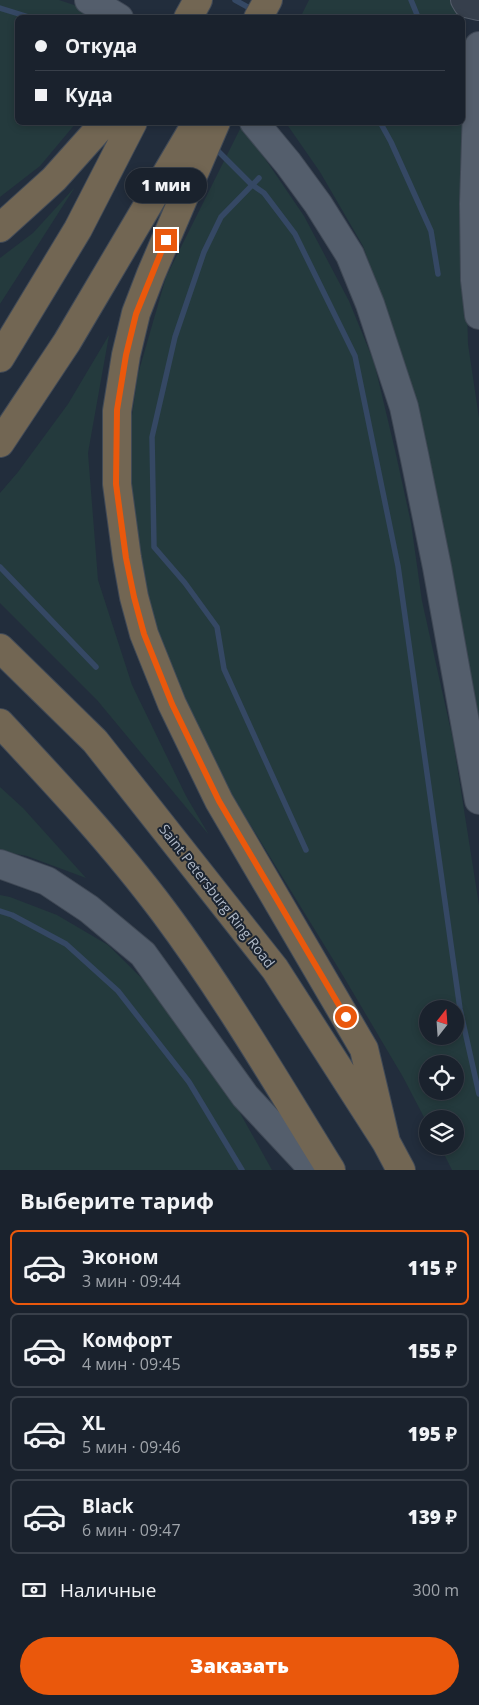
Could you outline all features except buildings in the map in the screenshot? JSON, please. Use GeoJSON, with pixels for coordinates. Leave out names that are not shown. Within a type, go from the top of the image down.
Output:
{"type":"FeatureCollection","features":[{"type":"Feature","properties":{"kind":"highway"},"geometry":{"type":"LineString","coordinates":[[190,15],[198,0]]}},
{"type":"Feature","properties":{"kind":"highway"},"geometry":{"type":"LineString","coordinates":[[260,15],[268,0]]}},
{"type":"Feature","properties":{"kind":"highway"},"geometry":{"type":"LineString","coordinates":[[0,228],[54,179],[102,125]]}},
{"type":"Feature","properties":{"kind":"highway"},"geometry":{"type":"LineString","coordinates":[[0,358],[78,229],[131,125]]}},
{"type":"Feature","properties":{"kind":"highway"},"geometry":{"type":"LineString","coordinates":[[0,442],[66,342],[195,125]]}},
{"type":"Feature","properties":{"kind":"highway"},"geometry":{"type":"LineString","coordinates":[[215,125],[151,274],[136,314],[126,355],[117,410],[116,484],[126,558],[144,634],[172,704],[219,801],[364,1049],[386,1142]]}},
{"type":"Feature","properties":{"kind":"highway","name":"Saint Petersburg Ring Road"},"geometry":{"type":"LineString","coordinates":[[0,648],[95,741],[275,969],[386,1142],[401,1170]]}},
{"type":"Feature","properties":{"kind":"highway"},"geometry":{"type":"LineString","coordinates":[[0,723],[75,803],[164,912],[230,1007],[331,1170]]}},
{"type":"Feature","properties":{"kind":"main road"},"geometry":{"type":"LineString","coordinates":[[89,0],[114,15]]}},
{"type":"Feature","properties":{"kind":"main road"},"geometry":{"type":"LineString","coordinates":[[479,46],[474,204],[475,280],[479,316]]}},
{"type":"Feature","properties":{"kind":"main road"},"geometry":{"type":"LineString","coordinates":[[256,125],[288,163],[318,204],[350,255],[370,304],[404,407],[432,539],[479,800]]}},
{"type":"Feature","properties":{"kind":"main road"},"geometry":{"type":"LineString","coordinates":[[0,864],[47,882],[89,908],[143,954],[245,1096],[314,1170]]}},
{"type":"Feature","properties":{"kind":"lane"},"geometry":{"type":"LineString","coordinates":[[462,0],[466,5],[479,8]]}},
{"type":"Feature","properties":{"kind":"green space"},"geometry":{"type":"Polygon","coordinates":[[[0,0],[59,0],[86,9],[97,15],[15,15],[15,125],[74,125],[40,166],[0,197],[0,0]]]}},
{"type":"Feature","properties":{"kind":"green space"},"geometry":{"type":"Polygon","coordinates":[[[309,0],[450,0],[453,6],[462,10],[462,15],[302,15],[309,0]]]}},
{"type":"Feature","properties":{"kind":"green space"},"geometry":{"type":"Polygon","coordinates":[[[242,125],[304,216],[349,301],[374,362],[395,450],[411,523],[422,601],[453,740],[479,905],[479,1170],[452,1170],[444,1155],[464,1155],[464,1110],[420,1110],[403,1077],[342,974],[218,772],[178,696],[154,620],[140,566],[132,499],[129,436],[138,374],[166,277],[242,125]]]}},
{"type":"Feature","properties":{"kind":"green space"},"geometry":{"type":"Polygon","coordinates":[[[287,125],[462,125],[468,344],[479,418],[479,744],[443,532],[424,434],[395,335],[363,246],[320,172],[287,125]]]}},
{"type":"Feature","properties":{"kind":"green space"},"geometry":{"type":"Polygon","coordinates":[[[75,187],[0,304],[0,258],[33,233],[75,187]]]}},
{"type":"Feature","properties":{"kind":"green space"},"geometry":{"type":"Polygon","coordinates":[[[109,335],[88,453],[98,580],[132,685],[186,796],[209,835],[97,700],[0,603],[0,493],[18,472],[68,404],[109,335]]]}},
{"type":"Feature","properties":{"kind":"green space"},"geometry":{"type":"Polygon","coordinates":[[[0,787],[23,808],[86,878],[27,856],[0,851],[0,787]]]}},
{"type":"Feature","properties":{"kind":"green space"},"geometry":{"type":"Polygon","coordinates":[[[0,895],[57,915],[108,945],[193,1029],[272,1170],[0,1170],[0,895]]]}},
{"type":"Feature","properties":{"kind":"waterway"},"geometry":{"type":"LineString","coordinates":[[235,0],[255,11]]}},
{"type":"Feature","properties":{"kind":"waterway"},"geometry":{"type":"LineString","coordinates":[[411,0],[417,15]]}},
{"type":"Feature","properties":{"kind":"waterway"},"geometry":{"type":"LineString","coordinates":[[0,8],[22,15]]}},
{"type":"Feature","properties":{"kind":"waterway"},"geometry":{"type":"LineString","coordinates":[[382,125],[431,231],[438,274]]}},
{"type":"Feature","properties":{"kind":"waterway"},"geometry":{"type":"LineString","coordinates":[[213,146],[251,184],[264,193],[295,234],[355,356],[398,566],[460,1009],[479,1094]]}},
{"type":"Feature","properties":{"kind":"waterway"},"geometry":{"type":"LineString","coordinates":[[259,178],[221,217],[204,252],[175,337],[152,437],[154,547],[185,583],[217,627],[224,669],[306,850]]}},
{"type":"Feature","properties":{"kind":"waterway"},"geometry":{"type":"LineString","coordinates":[[0,567],[96,667]]}},
{"type":"Feature","properties":{"kind":"waterway"},"geometry":{"type":"LineString","coordinates":[[0,911],[12,915],[66,944],[118,991],[189,1082],[242,1170]]}},
{"type":"Feature","properties":{"kind":"route"},"geometry":{"type":"LineString","coordinates":[[166,240],[136,314],[126,355],[117,410],[116,484],[126,558],[134,597],[144,634],[172,704],[219,801],[346,1017]]}}]}
